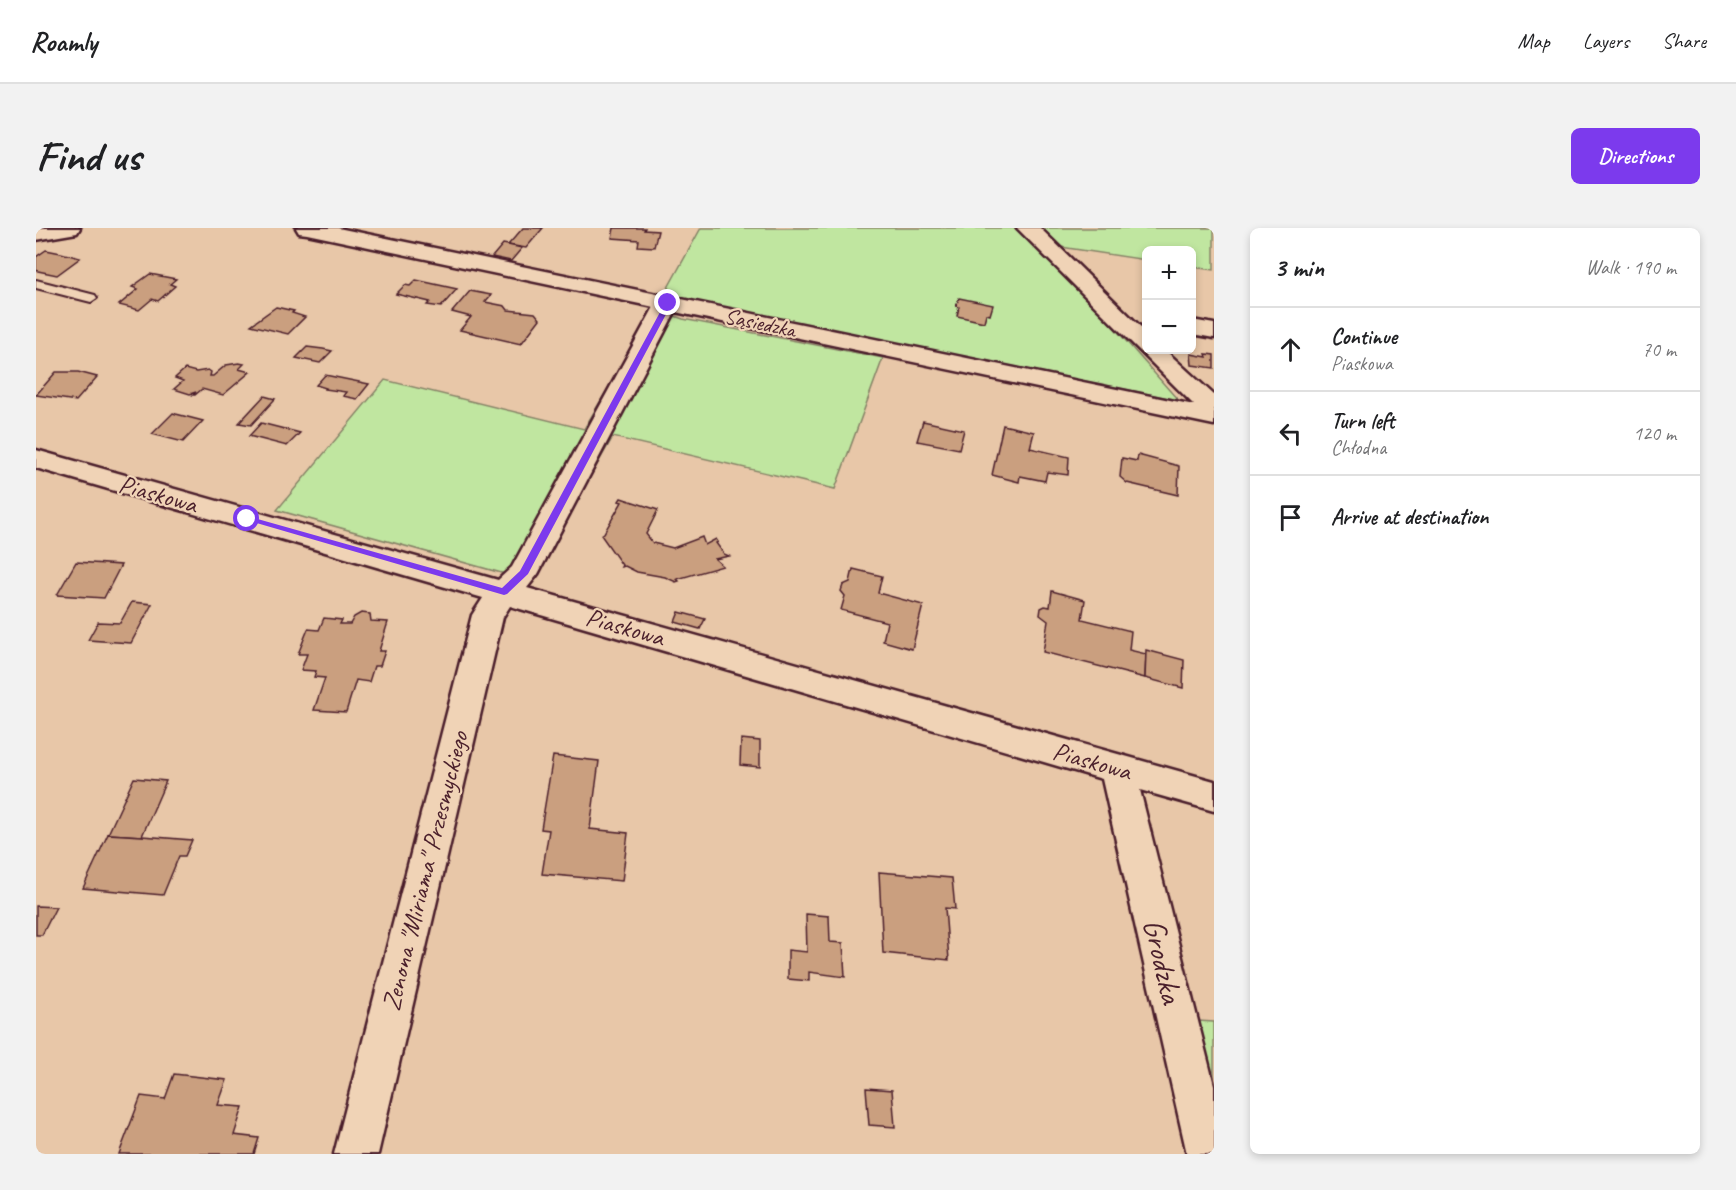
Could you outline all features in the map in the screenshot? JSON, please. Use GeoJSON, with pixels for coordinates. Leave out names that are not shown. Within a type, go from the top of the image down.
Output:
{"type":"FeatureCollection","features":[{"type":"Feature","properties":{"kind":"street"},"geometry":{"type":"LineString","coordinates":[[36,234],[69,228]]}},
{"type":"Feature","properties":{"kind":"street","name":"Sąsiedzka"},"geometry":{"type":"LineString","coordinates":[[307,228],[1214,417]]}},
{"type":"Feature","properties":{"kind":"street"},"geometry":{"type":"LineString","coordinates":[[1028,228],[1066,263],[1142,341]]}},
{"type":"Feature","properties":{"kind":"street","name":"Zenona \"Miriama\" Przesmyckiego"},"geometry":{"type":"LineString","coordinates":[[356,1154],[488,615],[504,592],[524,574],[668,303]]}},
{"type":"Feature","properties":{"kind":"street"},"geometry":{"type":"LineString","coordinates":[[1115,315],[1142,319]]}},
{"type":"Feature","properties":{"kind":"street"},"geometry":{"type":"LineString","coordinates":[[1196,328],[1214,331]]}},
{"type":"Feature","properties":{"kind":"street"},"geometry":{"type":"LineString","coordinates":[[1155,354],[1214,409]]}},
{"type":"Feature","properties":{"kind":"street","name":"Piaskowa"},"geometry":{"type":"LineString","coordinates":[[36,459],[1214,796]]}},
{"type":"Feature","properties":{"kind":"street","name":"Grodzka"},"geometry":{"type":"LineString","coordinates":[[1117,769],[1209,1154]]}},
{"type":"Feature","properties":{"kind":"lane"},"geometry":{"type":"LineString","coordinates":[[36,284],[91,298]]}},
{"type":"Feature","properties":{"kind":"green space"},"geometry":{"type":"Polygon","coordinates":[[[701,228],[1019,228],[1060,266],[1178,400],[664,295],[701,228]]]}},
{"type":"Feature","properties":{"kind":"green space"},"geometry":{"type":"Polygon","coordinates":[[[1040,228],[1214,228],[1214,270],[1196,268],[1196,246],[1142,246],[1142,259],[1061,247],[1040,228]]]}},
{"type":"Feature","properties":{"kind":"green space"},"geometry":{"type":"Polygon","coordinates":[[[655,309],[683,319],[883,358],[835,489],[613,437],[530,581],[277,510],[385,380],[584,429],[655,309]]]}},
{"type":"Feature","properties":{"kind":"green space"},"geometry":{"type":"Polygon","coordinates":[[[1198,1021],[1214,1022],[1214,1083],[1198,1021]]]}},
{"type":"Feature","properties":{"kind":"building"},"geometry":{"type":"Polygon","coordinates":[[[523,228],[543,228],[526,248],[508,245],[523,228]]]}},
{"type":"Feature","properties":{"kind":"building"},"geometry":{"type":"Polygon","coordinates":[[[614,228],[645,228],[644,230],[658,231],[654,247],[638,246],[639,240],[612,238],[614,228]]]}},
{"type":"Feature","properties":{"kind":"building"},"geometry":{"type":"Polygon","coordinates":[[[503,244],[522,248],[511,261],[492,257],[503,244]]]}},
{"type":"Feature","properties":{"kind":"building"},"geometry":{"type":"Polygon","coordinates":[[[46,250],[80,258],[57,275],[38,271],[36,270],[36,257],[46,250]]]}},
{"type":"Feature","properties":{"kind":"building"},"geometry":{"type":"Polygon","coordinates":[[[150,274],[176,279],[170,284],[175,286],[158,301],[152,299],[139,310],[119,305],[138,289],[132,287],[150,274]]]}},
{"type":"Feature","properties":{"kind":"building"},"geometry":{"type":"Polygon","coordinates":[[[416,280],[457,289],[441,307],[427,305],[430,302],[396,294],[405,285],[410,286],[416,280]]]}},
{"type":"Feature","properties":{"kind":"building"},"geometry":{"type":"Polygon","coordinates":[[[470,291],[491,295],[485,302],[505,306],[508,310],[535,313],[540,319],[521,344],[460,330],[471,317],[452,312],[470,291]]]}},
{"type":"Feature","properties":{"kind":"building"},"geometry":{"type":"Polygon","coordinates":[[[959,298],[993,305],[990,315],[986,314],[984,322],[957,316],[959,307],[956,306],[959,298]]]}},
{"type":"Feature","properties":{"kind":"building"},"geometry":{"type":"Polygon","coordinates":[[[276,307],[294,311],[292,313],[305,317],[288,334],[251,325],[276,307]]]}},
{"type":"Feature","properties":{"kind":"building"},"geometry":{"type":"Polygon","coordinates":[[[307,347],[332,351],[320,363],[296,358],[307,347]]]}},
{"type":"Feature","properties":{"kind":"building"},"geometry":{"type":"Polygon","coordinates":[[[1191,354],[1207,357],[1206,354],[1214,355],[1214,368],[1192,365],[1191,354]]]}},
{"type":"Feature","properties":{"kind":"building"},"geometry":{"type":"Polygon","coordinates":[[[244,364],[239,369],[250,372],[223,395],[202,389],[193,395],[196,392],[190,394],[174,389],[183,381],[175,378],[185,369],[196,372],[208,370],[211,372],[210,376],[213,376],[226,365],[244,364]]]}},
{"type":"Feature","properties":{"kind":"building"},"geometry":{"type":"Polygon","coordinates":[[[56,372],[78,372],[97,377],[76,401],[36,395],[56,372]]]}},
{"type":"Feature","properties":{"kind":"building"},"geometry":{"type":"Polygon","coordinates":[[[325,375],[369,384],[357,399],[343,396],[346,392],[325,389],[316,385],[325,375]]]}},
{"type":"Feature","properties":{"kind":"building"},"geometry":{"type":"Polygon","coordinates":[[[264,396],[275,399],[251,425],[239,423],[264,396]]]}},
{"type":"Feature","properties":{"kind":"building"},"geometry":{"type":"Polygon","coordinates":[[[173,413],[203,421],[183,442],[152,434],[173,413]]]}},
{"type":"Feature","properties":{"kind":"building"},"geometry":{"type":"Polygon","coordinates":[[[923,421],[964,430],[959,449],[917,441],[923,421]]]}},
{"type":"Feature","properties":{"kind":"building"},"geometry":{"type":"Polygon","coordinates":[[[261,423],[300,433],[287,446],[249,436],[261,423]]]}},
{"type":"Feature","properties":{"kind":"building"},"geometry":{"type":"Polygon","coordinates":[[[1003,425],[1034,432],[1030,448],[1069,457],[1068,475],[1047,472],[1045,481],[1020,476],[1019,482],[992,475],[1003,425]]]}},
{"type":"Feature","properties":{"kind":"building"},"geometry":{"type":"Polygon","coordinates":[[[1138,455],[1179,466],[1178,495],[1127,483],[1120,477],[1122,458],[1137,461],[1138,455]]]}},
{"type":"Feature","properties":{"kind":"building"},"geometry":{"type":"Polygon","coordinates":[[[621,498],[658,510],[646,534],[653,543],[673,548],[702,537],[705,545],[716,539],[718,542],[716,543],[724,554],[729,556],[715,559],[723,566],[677,579],[679,581],[676,582],[665,577],[637,572],[625,566],[621,567],[622,565],[601,535],[622,502],[619,501],[621,498]]]}},
{"type":"Feature","properties":{"kind":"building"},"geometry":{"type":"Polygon","coordinates":[[[76,562],[121,565],[104,598],[57,595],[76,562]]]}},
{"type":"Feature","properties":{"kind":"building"},"geometry":{"type":"Polygon","coordinates":[[[853,569],[882,576],[878,593],[923,605],[912,649],[883,641],[887,622],[841,610],[845,596],[841,591],[843,585],[850,582],[853,569]]]}},
{"type":"Feature","properties":{"kind":"building"},"geometry":{"type":"Polygon","coordinates":[[[1052,591],[1085,600],[1082,619],[1131,631],[1129,650],[1146,654],[1145,678],[1043,652],[1048,621],[1040,615],[1041,608],[1050,607],[1052,591]]]}},
{"type":"Feature","properties":{"kind":"building"},"geometry":{"type":"Polygon","coordinates":[[[132,602],[152,604],[131,643],[88,640],[98,622],[120,623],[132,602]]]}},
{"type":"Feature","properties":{"kind":"building"},"geometry":{"type":"Polygon","coordinates":[[[679,612],[705,619],[700,629],[675,622],[679,612]]]}},
{"type":"Feature","properties":{"kind":"building"},"geometry":{"type":"Polygon","coordinates":[[[361,613],[370,614],[371,621],[388,622],[379,651],[385,651],[380,666],[374,666],[369,682],[356,680],[346,712],[314,710],[325,678],[314,677],[316,671],[301,670],[307,654],[298,654],[308,629],[319,630],[324,618],[342,620],[340,624],[350,624],[354,617],[361,613]]]}},
{"type":"Feature","properties":{"kind":"building"},"geometry":{"type":"Polygon","coordinates":[[[1146,650],[1184,660],[1183,688],[1145,678],[1146,650]]]}},
{"type":"Feature","properties":{"kind":"building"},"geometry":{"type":"Polygon","coordinates":[[[741,739],[760,741],[760,767],[740,765],[741,739]]]}},
{"type":"Feature","properties":{"kind":"building"},"geometry":{"type":"Polygon","coordinates":[[[553,756],[599,761],[590,829],[628,833],[622,881],[542,874],[549,830],[541,829],[553,756]]]}},
{"type":"Feature","properties":{"kind":"building"},"geometry":{"type":"Polygon","coordinates":[[[134,778],[166,781],[142,836],[108,834],[134,778]]]}},
{"type":"Feature","properties":{"kind":"building"},"geometry":{"type":"Polygon","coordinates":[[[108,834],[192,840],[185,856],[179,856],[163,895],[83,888],[108,834]]]}},
{"type":"Feature","properties":{"kind":"building"},"geometry":{"type":"Polygon","coordinates":[[[879,872],[952,878],[955,909],[945,908],[949,960],[883,953],[879,872]]]}},
{"type":"Feature","properties":{"kind":"building"},"geometry":{"type":"Polygon","coordinates":[[[36,906],[56,907],[42,935],[36,935],[36,906]]]}},
{"type":"Feature","properties":{"kind":"building"},"geometry":{"type":"Polygon","coordinates":[[[806,914],[829,916],[830,942],[843,943],[845,977],[809,972],[809,981],[788,979],[788,950],[807,952],[806,914]]]}},
{"type":"Feature","properties":{"kind":"building"},"geometry":{"type":"Polygon","coordinates":[[[174,1074],[227,1080],[218,1105],[243,1107],[234,1135],[259,1138],[254,1154],[119,1154],[141,1096],[165,1099],[174,1074]]]}},
{"type":"Feature","properties":{"kind":"building"},"geometry":{"type":"Polygon","coordinates":[[[866,1088],[892,1090],[895,1127],[869,1125],[866,1088]]]}},
{"type":"Feature","properties":{"kind":"route"},"geometry":{"type":"LineString","coordinates":[[247,519],[504,592],[524,574],[668,303]]}}]}
